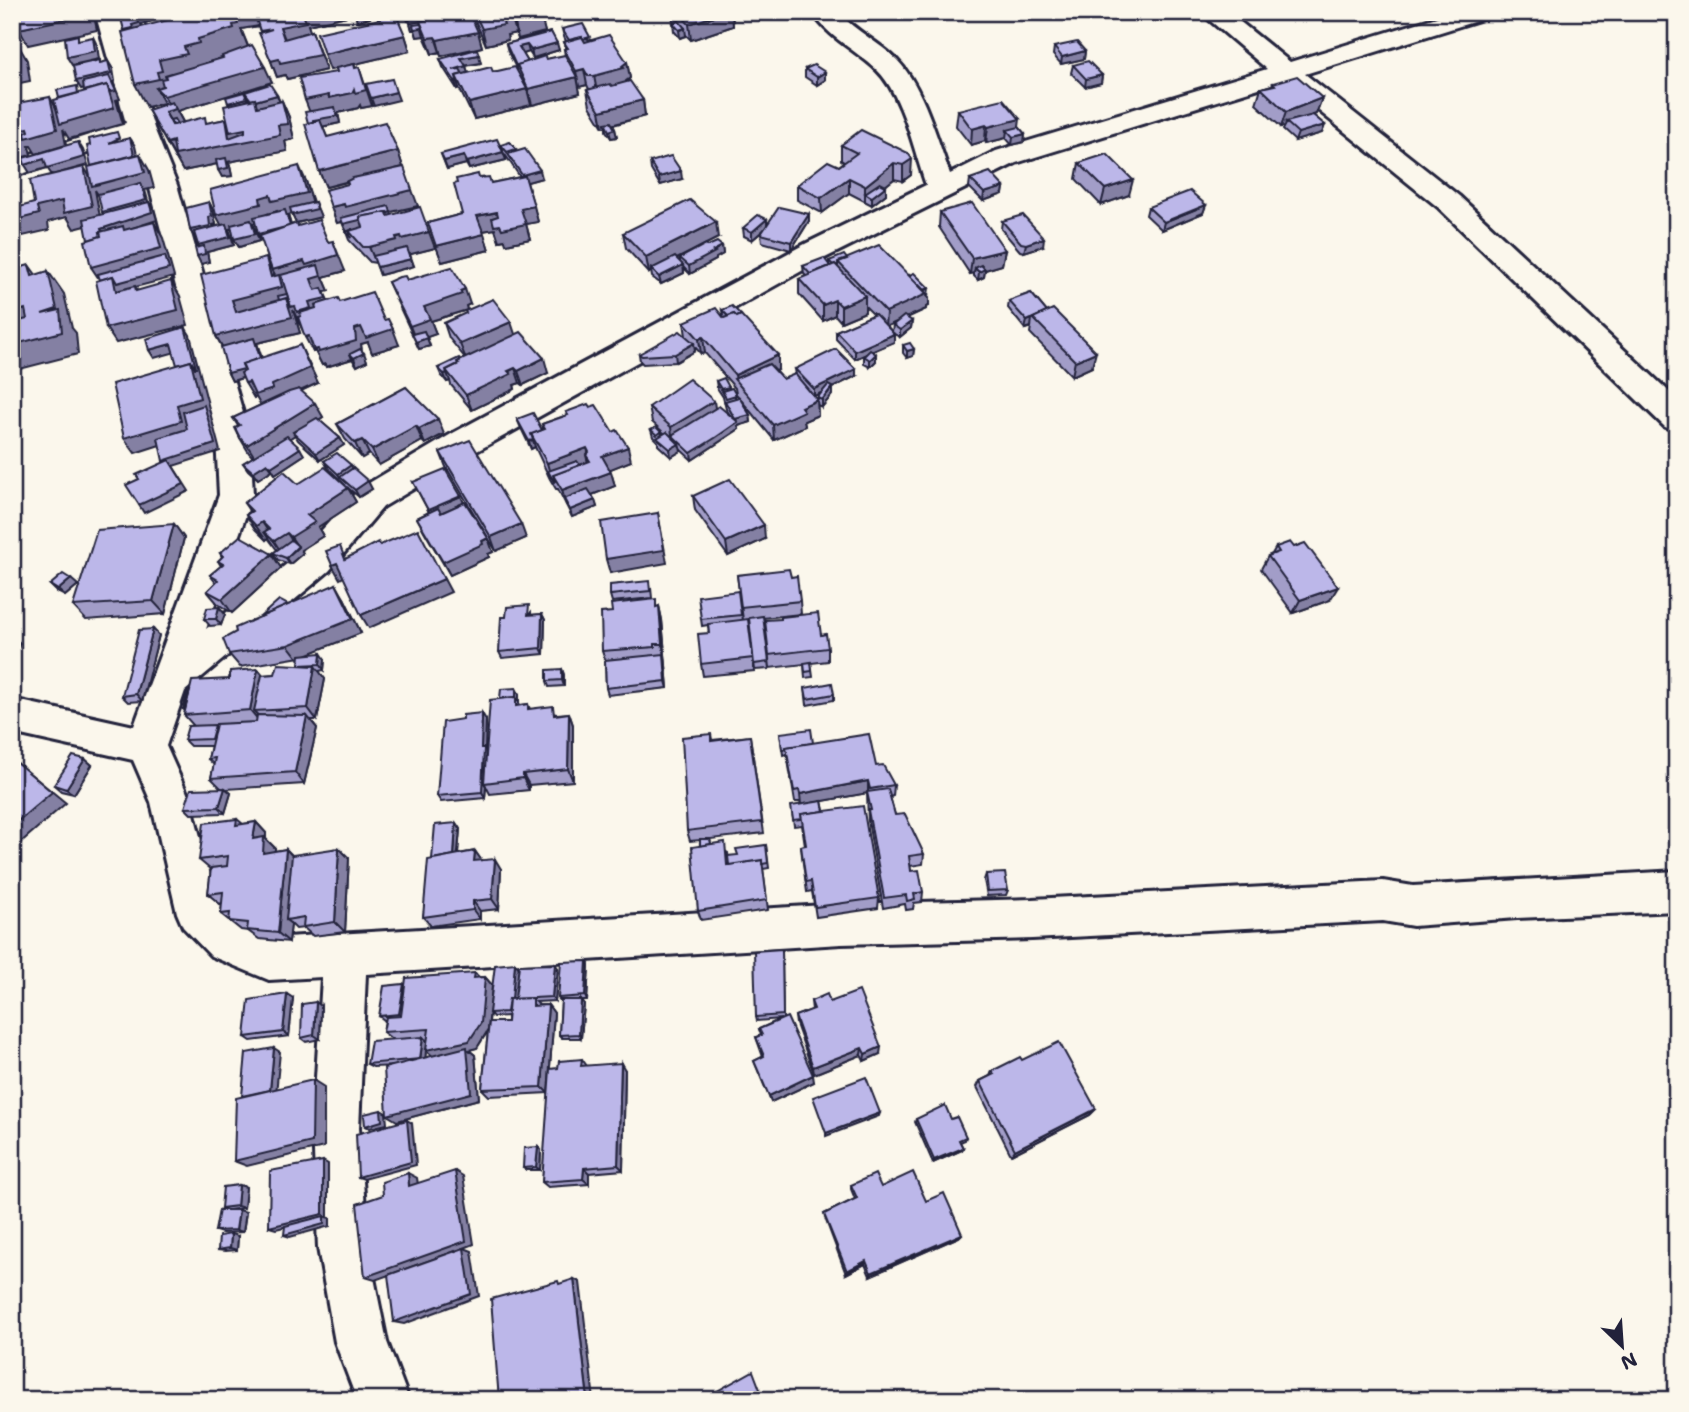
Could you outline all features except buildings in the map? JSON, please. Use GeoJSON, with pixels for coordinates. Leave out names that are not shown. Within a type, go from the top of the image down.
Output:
{"type":"FeatureCollection","features":[{"type":"Feature","properties":{"kind":"street"},"geometry":{"type":"LineString","coordinates":[[107,12],[141,128],[163,185],[233,437],[236,495],[146,746],[171,802],[198,913],[226,941],[269,959],[841,924],[1046,918],[1383,901],[1413,906],[1677,891]]}},
{"type":"Feature","properties":{"kind":"street"},"geometry":{"type":"LineString","coordinates":[[824,12],[845,35],[888,66],[911,103],[941,187]]}},
{"type":"Feature","properties":{"kind":"street"},"geometry":{"type":"LineString","coordinates":[[1212,12],[1449,202],[1677,419]]}},
{"type":"Feature","properties":{"kind":"street"},"geometry":{"type":"LineString","coordinates":[[169,682],[316,561],[371,498],[465,442],[687,318],[941,187],[1006,157],[1480,12]]}},
{"type":"Feature","properties":{"kind":"street"},"geometry":{"type":"LineString","coordinates":[[12,169],[141,128]]}},
{"type":"Feature","properties":{"kind":"street"},"geometry":{"type":"LineString","coordinates":[[12,716],[146,746]]}},
{"type":"Feature","properties":{"kind":"street"},"geometry":{"type":"LineString","coordinates":[[345,954],[336,1128],[343,1248],[361,1342],[383,1400]]}}]}
